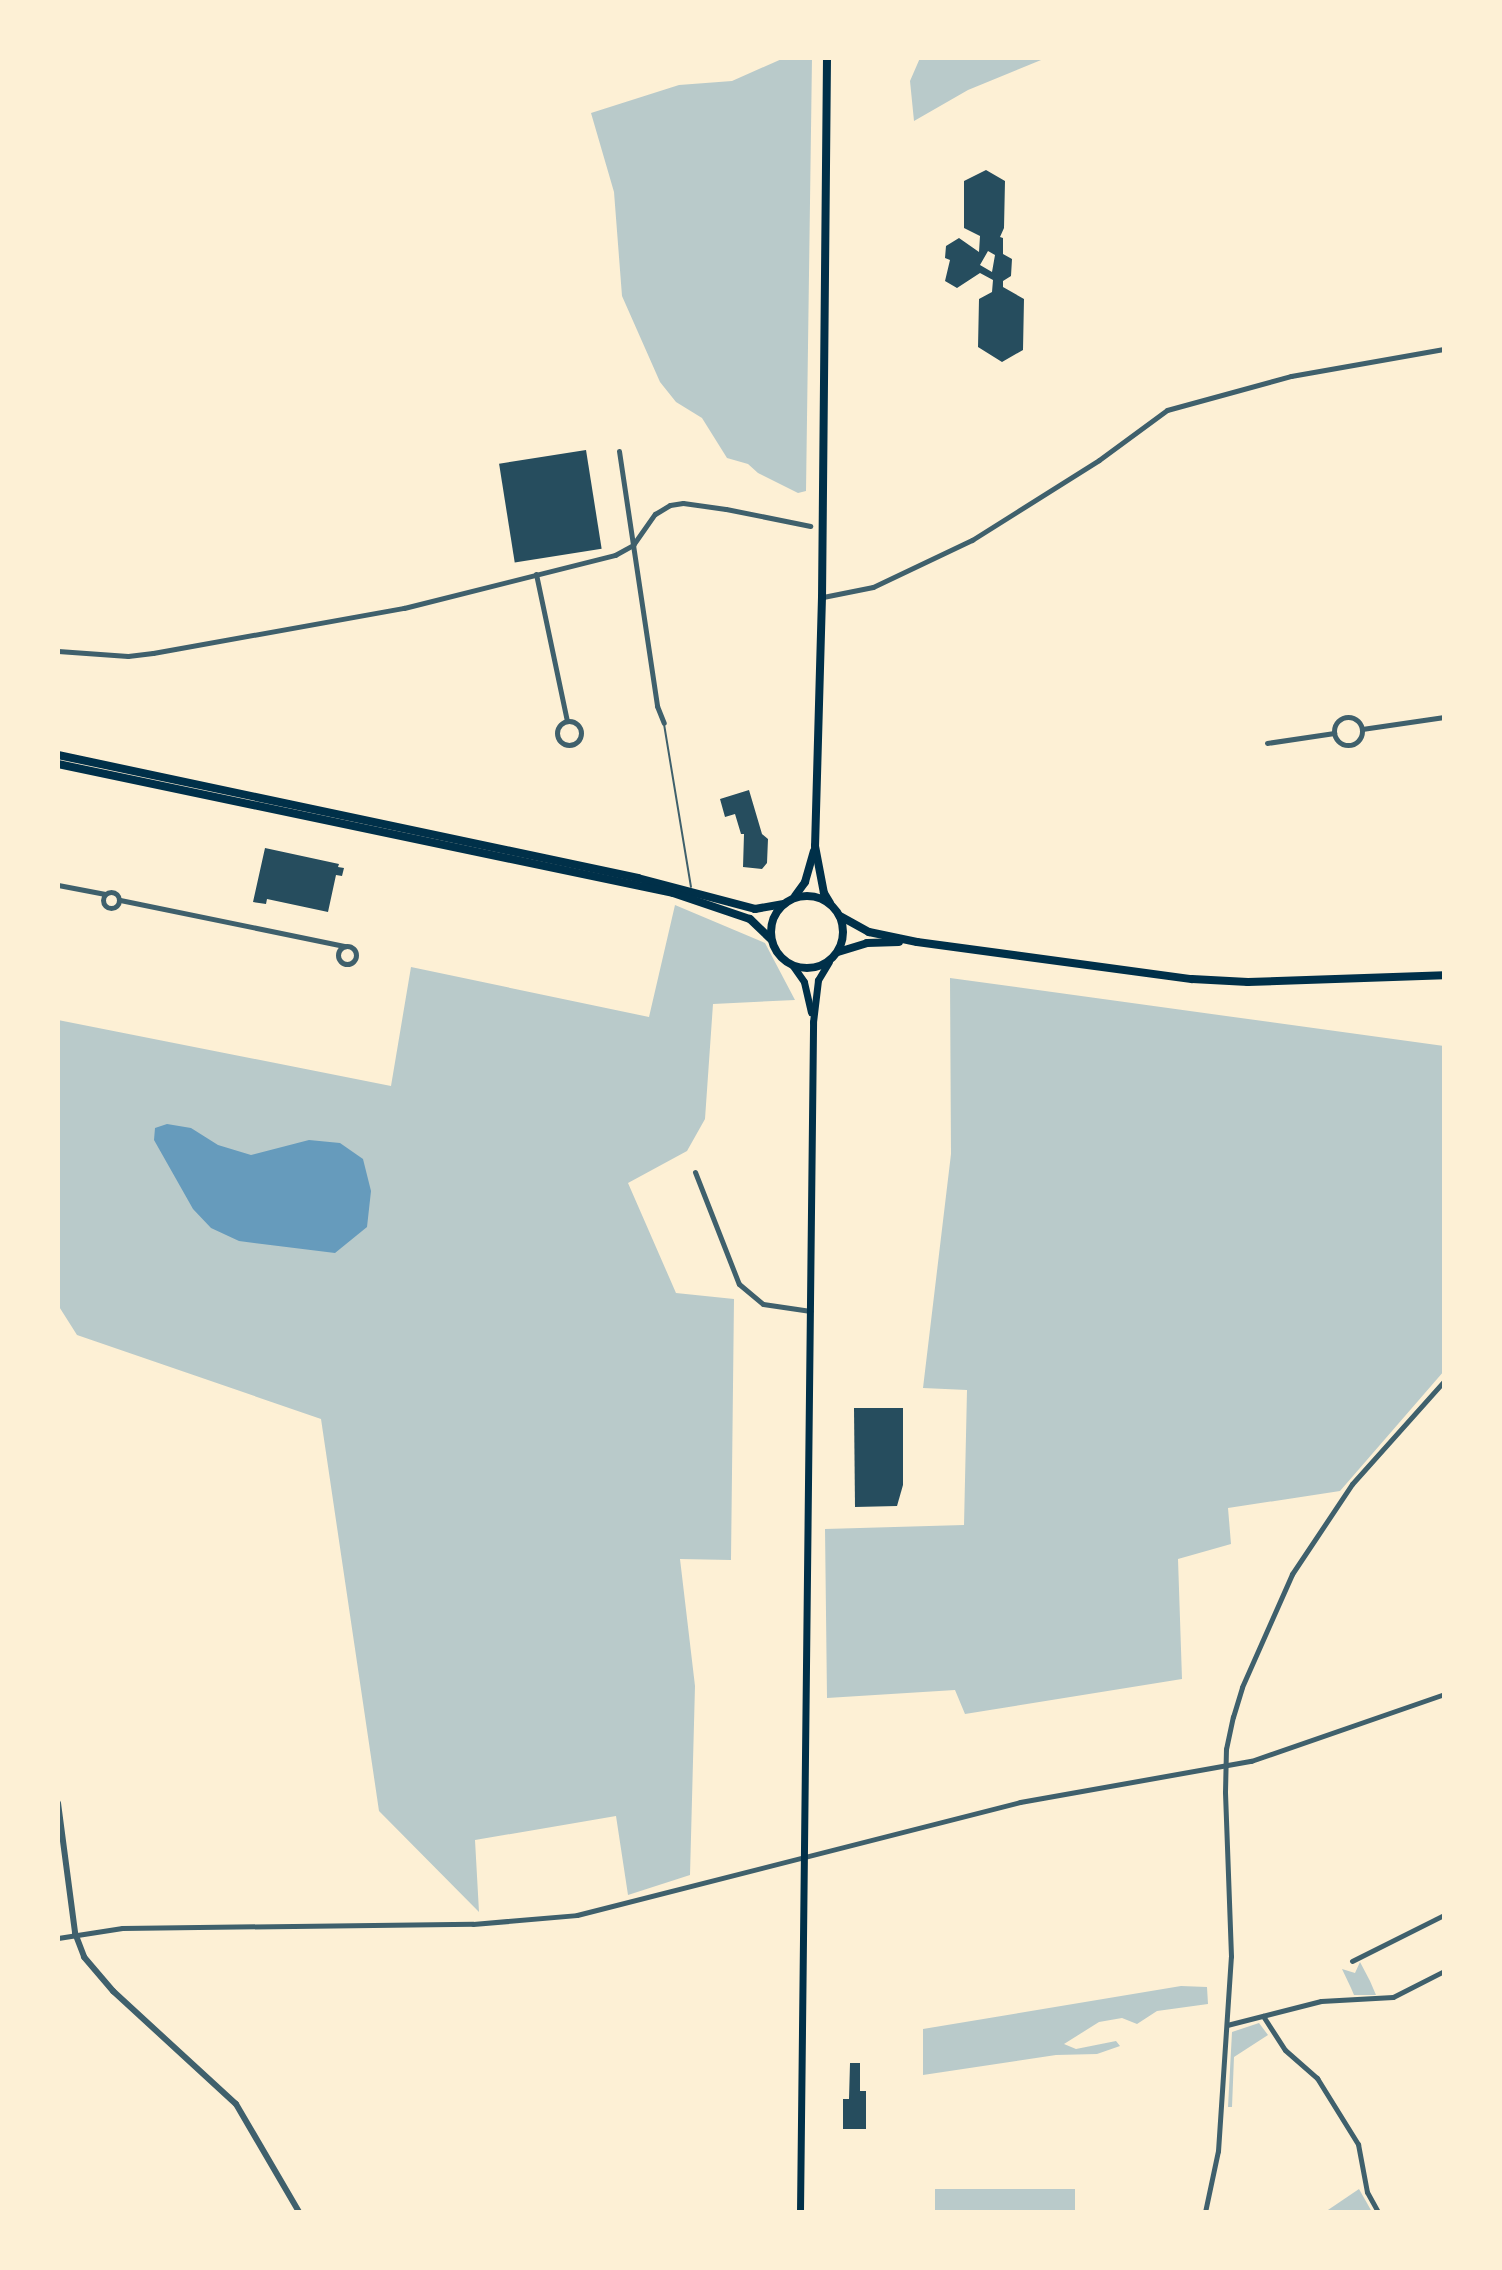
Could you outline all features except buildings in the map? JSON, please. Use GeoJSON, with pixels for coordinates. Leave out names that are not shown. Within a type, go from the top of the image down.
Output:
{"type":"FeatureCollection","features":[{"type":"Feature","properties":{"kind":"main road"},"geometry":{"type":"LineString","coordinates":[[827,58],[822,597],[815,846],[824,893],[840,916],[844,929],[838,953]]}},
{"type":"Feature","properties":{"kind":"main road"},"geometry":{"type":"LineString","coordinates":[[58,755],[692,892],[755,909],[811,896],[830,903]]}},
{"type":"Feature","properties":{"kind":"main road"},"geometry":{"type":"LineString","coordinates":[[58,764],[673,893],[750,919],[771,939]]}},
{"type":"Feature","properties":{"kind":"main road"},"geometry":{"type":"LineString","coordinates":[[813,1022],[804,982],[793,966],[775,950],[771,939],[773,920],[805,882],[815,846]]}},
{"type":"Feature","properties":{"kind":"main road"},"geometry":{"type":"LineString","coordinates":[[840,916],[869,932],[917,942],[1192,979],[1263,981],[1444,975]]}},
{"type":"Feature","properties":{"kind":"main road"},"geometry":{"type":"LineString","coordinates":[[800,2212],[807,1857],[813,1022],[818,980],[838,953],[867,943],[917,942]]}},
{"type":"Feature","properties":{"kind":"main road"},"geometry":{"type":"LineString","coordinates":[[793,966],[812,969],[829,962]]}},
{"type":"Feature","properties":{"kind":"street"},"geometry":{"type":"LineString","coordinates":[[822,597],[873,587],[972,540],[1099,460],[1167,410],[1291,376],[1444,349]]}},
{"type":"Feature","properties":{"kind":"street"},"geometry":{"type":"LineString","coordinates":[[619,451],[657,706],[664,723]]}},
{"type":"Feature","properties":{"kind":"street"},"geometry":{"type":"LineString","coordinates":[[58,651],[128,656],[153,653],[404,608],[615,555],[633,545],[655,514],[670,505],[683,503],[810,526]]}},
{"type":"Feature","properties":{"kind":"street"},"geometry":{"type":"LineString","coordinates":[[536,574],[567,721]]}},
{"type":"Feature","properties":{"kind":"street"},"geometry":{"type":"LineString","coordinates":[[1362,729],[1444,717]]}},
{"type":"Feature","properties":{"kind":"street"},"geometry":{"type":"LineString","coordinates":[[1344,718],[1356,719],[1362,729],[1361,737],[1352,745],[1341,743],[1334,733],[1337,722],[1344,718]]}},
{"type":"Feature","properties":{"kind":"street"},"geometry":{"type":"LineString","coordinates":[[567,721],[575,723],[581,733],[571,745],[564,744],[557,735],[558,728],[567,721]]}},
{"type":"Feature","properties":{"kind":"street"},"geometry":{"type":"LineString","coordinates":[[1267,743],[1334,733]]}},
{"type":"Feature","properties":{"kind":"street"},"geometry":{"type":"LineString","coordinates":[[58,885],[114,893],[120,900],[345,946]]}},
{"type":"Feature","properties":{"kind":"street"},"geometry":{"type":"LineString","coordinates":[[105,894],[105,906],[112,908],[120,900]]}},
{"type":"Feature","properties":{"kind":"street"},"geometry":{"type":"LineString","coordinates":[[695,1172],[739,1284],[763,1304],[811,1311]]}},
{"type":"Feature","properties":{"kind":"street"},"geometry":{"type":"LineString","coordinates":[[1205,2212],[1218,2151],[1227,2025],[1232,1913],[1226,1749],[1242,1687],[1292,1574],[1352,1484],[1444,1381]]}},
{"type":"Feature","properties":{"kind":"street"},"geometry":{"type":"LineString","coordinates":[[58,1938],[122,1928],[527,1922],[590,1912],[1020,1802],[1225,1767],[1318,1740],[1444,1694]]}},
{"type":"Feature","properties":{"kind":"street"},"geometry":{"type":"LineString","coordinates":[[58,1803],[75,1933],[94,1973],[236,2104],[299,2212]]}},
{"type":"Feature","properties":{"kind":"street"},"geometry":{"type":"LineString","coordinates":[[1352,1961],[1444,1915]]}},
{"type":"Feature","properties":{"kind":"street"},"geometry":{"type":"LineString","coordinates":[[1227,2025],[1321,2001],[1393,1997],[1444,1971]]}},
{"type":"Feature","properties":{"kind":"street"},"geometry":{"type":"LineString","coordinates":[[1263,2016],[1285,2050],[1317,2078],[1358,2144],[1367,2192],[1378,2212]]}},
{"type":"Feature","properties":{"kind":"lane"},"geometry":{"type":"LineString","coordinates":[[664,723],[692,892]]}},
{"type":"Feature","properties":{"kind":"shaded area"},"geometry":{"type":"Polygon","coordinates":[[[784,58],[812,58],[806,491],[798,493],[758,473],[748,464],[727,458],[702,418],[676,402],[660,382],[622,296],[614,192],[591,113],[679,85],[732,81],[784,58]]]}},
{"type":"Feature","properties":{"kind":"shaded area"},"geometry":{"type":"Polygon","coordinates":[[[920,58],[1046,58],[968,90],[914,121],[910,81],[920,58]]]}},
{"type":"Feature","properties":{"kind":"shaded area"},"geometry":{"type":"Polygon","coordinates":[[[675,905],[765,943],[795,1000],[713,1004],[705,1119],[687,1151],[628,1183],[676,1293],[734,1299],[731,1560],[680,1559],[695,1686],[690,1875],[628,1895],[616,1816],[475,1840],[479,1912],[379,1811],[321,1419],[77,1335],[58,1305],[58,1020],[391,1086],[411,967],[649,1017],[675,905]]]}},
{"type":"Feature","properties":{"kind":"shaded area"},"geometry":{"type":"Polygon","coordinates":[[[950,978],[1444,1046],[1444,1371],[1340,1491],[1228,1508],[1231,1544],[1178,1559],[1182,1679],[965,1714],[955,1690],[827,1698],[825,1529],[964,1525],[967,1390],[923,1388],[951,1154],[950,978]]]}},
{"type":"Feature","properties":{"kind":"shaded area"},"geometry":{"type":"Polygon","coordinates":[[[1360,1962],[1376,1995],[1354,1995],[1342,1969],[1355,1973],[1360,1962]]]}},
{"type":"Feature","properties":{"kind":"shaded area"},"geometry":{"type":"Polygon","coordinates":[[[1181,1986],[1207,1987],[1208,2004],[1157,2011],[1137,2024],[1122,2018],[1099,2022],[1064,2044],[1076,2049],[1116,2041],[1120,2046],[1097,2054],[1056,2055],[923,2075],[923,2029],[1181,1986]]]}},
{"type":"Feature","properties":{"kind":"shaded area"},"geometry":{"type":"Polygon","coordinates":[[[1259,2023],[1268,2035],[1234,2057],[1232,2107],[1228,2107],[1232,2032],[1259,2023]]]}},
{"type":"Feature","properties":{"kind":"shaded area"},"geometry":{"type":"Polygon","coordinates":[[[935,2189],[1075,2189],[1075,2212],[935,2212],[935,2189]]]}},
{"type":"Feature","properties":{"kind":"shaded area"},"geometry":{"type":"Polygon","coordinates":[[[1359,2189],[1372,2212],[1325,2212],[1359,2189]]]}},
{"type":"Feature","properties":{"kind":"water"},"geometry":{"type":"Polygon","coordinates":[[[167,1124],[191,1128],[218,1145],[251,1155],[309,1140],[340,1143],[363,1159],[371,1191],[367,1227],[335,1253],[239,1241],[211,1228],[193,1209],[154,1140],[155,1128],[167,1124]]]}}]}
